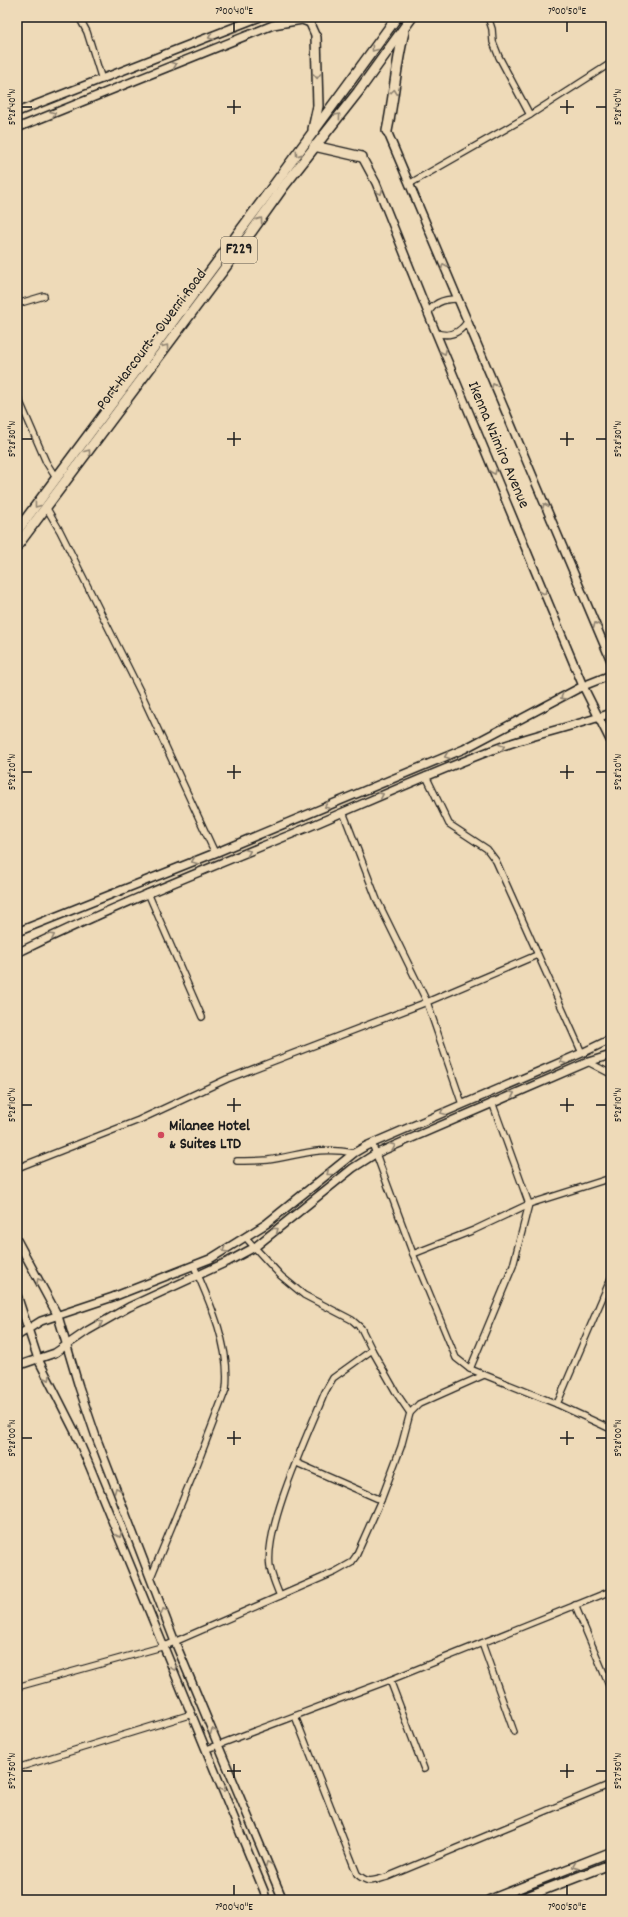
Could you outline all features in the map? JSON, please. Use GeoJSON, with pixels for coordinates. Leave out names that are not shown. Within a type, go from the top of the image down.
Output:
{"type":"FeatureCollection","features":[{"type":"Feature","properties":{"kind":"main road","name":"Port Harcourt - Owerri Road"},"geometry":{"type":"LineString","coordinates":[[17,531],[171,327],[397,17]]}},
{"type":"Feature","properties":{"kind":"main road","name":"Port Harcourt - Owerri Road"},"geometry":{"type":"LineString","coordinates":[[17,546],[314,146],[358,92],[412,17]]}},
{"type":"Feature","properties":{"kind":"main road"},"geometry":{"type":"LineString","coordinates":[[387,131],[392,110],[399,52],[406,26]]}},
{"type":"Feature","properties":{"kind":"main road"},"geometry":{"type":"LineString","coordinates":[[313,133],[318,106],[316,37]]}},
{"type":"Feature","properties":{"kind":"main road"},"geometry":{"type":"LineString","coordinates":[[314,146],[362,157]]}},
{"type":"Feature","properties":{"kind":"main road"},"geometry":{"type":"LineString","coordinates":[[489,1900],[611,1852]]}},
{"type":"Feature","properties":{"kind":"main road"},"geometry":{"type":"LineString","coordinates":[[518,1900],[611,1864]]}},
{"type":"Feature","properties":{"kind":"street"},"geometry":{"type":"LineString","coordinates":[[79,17],[86,32],[102,80]]}},
{"type":"Feature","properties":{"kind":"street"},"geometry":{"type":"LineString","coordinates":[[17,112],[260,17]]}},
{"type":"Feature","properties":{"kind":"street"},"geometry":{"type":"LineString","coordinates":[[488,17],[492,28],[492,42],[530,115]]}},
{"type":"Feature","properties":{"kind":"street"},"geometry":{"type":"LineString","coordinates":[[17,128],[273,25],[309,20],[316,37]]}},
{"type":"Feature","properties":{"kind":"street"},"geometry":{"type":"LineString","coordinates":[[409,184],[530,115],[611,63]]}},
{"type":"Feature","properties":{"kind":"street","name":"Ikenna Nzimiro Avenue"},"geometry":{"type":"LineString","coordinates":[[387,131],[611,661]]}},
{"type":"Feature","properties":{"kind":"street","name":"Ikenna Nzimiro Avenue"},"geometry":{"type":"LineString","coordinates":[[362,157],[376,183],[428,314],[583,686],[611,742]]}},
{"type":"Feature","properties":{"kind":"street"},"geometry":{"type":"LineString","coordinates":[[17,304],[44,296]]}},
{"type":"Feature","properties":{"kind":"street"},"geometry":{"type":"LineString","coordinates":[[428,314],[431,308],[442,301],[457,299]]}},
{"type":"Feature","properties":{"kind":"street"},"geometry":{"type":"LineString","coordinates":[[436,333],[446,335],[455,334],[462,329],[467,322]]}},
{"type":"Feature","properties":{"kind":"street"},"geometry":{"type":"LineString","coordinates":[[17,395],[26,419],[46,462],[56,478]]}},
{"type":"Feature","properties":{"kind":"street"},"geometry":{"type":"LineString","coordinates":[[46,508],[60,531],[141,693],[215,853]]}},
{"type":"Feature","properties":{"kind":"street"},"geometry":{"type":"LineString","coordinates":[[17,932],[215,853],[464,748],[583,686],[611,675]]}},
{"type":"Feature","properties":{"kind":"street"},"geometry":{"type":"LineString","coordinates":[[17,953],[85,920],[426,776],[511,743],[611,713]]}},
{"type":"Feature","properties":{"kind":"street"},"geometry":{"type":"LineString","coordinates":[[426,776],[449,824],[486,849],[496,861],[582,1053]]}},
{"type":"Feature","properties":{"kind":"street"},"geometry":{"type":"LineString","coordinates":[[343,812],[377,900],[427,1002],[462,1104]]}},
{"type":"Feature","properties":{"kind":"street"},"geometry":{"type":"LineString","coordinates":[[148,893],[202,1017]]}},
{"type":"Feature","properties":{"kind":"street"},"geometry":{"type":"LineString","coordinates":[[17,1168],[153,1114],[227,1079],[427,1002],[537,955]]}},
{"type":"Feature","properties":{"kind":"street"},"geometry":{"type":"LineString","coordinates":[[17,1336],[41,1321],[113,1297],[210,1259],[246,1238],[266,1224],[354,1153],[372,1143],[582,1053],[611,1039]]}},
{"type":"Feature","properties":{"kind":"street"},"geometry":{"type":"LineString","coordinates":[[17,1366],[55,1353],[67,1344],[130,1307],[255,1247],[314,1202],[353,1168],[375,1154],[492,1102],[588,1062],[611,1055]]}},
{"type":"Feature","properties":{"kind":"street"},"geometry":{"type":"LineString","coordinates":[[588,1062],[611,1074]]}},
{"type":"Feature","properties":{"kind":"street"},"geometry":{"type":"LineString","coordinates":[[470,1369],[513,1266],[529,1204],[492,1102]]}},
{"type":"Feature","properties":{"kind":"street"},"geometry":{"type":"LineString","coordinates":[[372,1143],[413,1254],[456,1358],[470,1369],[558,1404],[611,1429]]}},
{"type":"Feature","properties":{"kind":"street"},"geometry":{"type":"LineString","coordinates":[[237,1161],[267,1160],[320,1150],[334,1149],[354,1153]]}},
{"type":"Feature","properties":{"kind":"street"},"geometry":{"type":"LineString","coordinates":[[413,1254],[474,1230],[529,1204],[611,1178]]}},
{"type":"Feature","properties":{"kind":"street"},"geometry":{"type":"LineString","coordinates":[[246,1238],[281,1276],[304,1295],[352,1320],[361,1328],[397,1394],[410,1413]]}},
{"type":"Feature","properties":{"kind":"street"},"geometry":{"type":"LineString","coordinates":[[17,1240],[58,1316],[79,1387],[96,1436],[152,1577],[175,1642],[283,1900]]}},
{"type":"Feature","properties":{"kind":"street"},"geometry":{"type":"LineString","coordinates":[[152,1577],[226,1389],[226,1354],[194,1266]]}},
{"type":"Feature","properties":{"kind":"street"},"geometry":{"type":"LineString","coordinates":[[558,1404],[611,1278]]}},
{"type":"Feature","properties":{"kind":"street"},"geometry":{"type":"LineString","coordinates":[[17,1295],[27,1330],[38,1359],[75,1432],[165,1646],[264,1890],[266,1900]]}},
{"type":"Feature","properties":{"kind":"street"},"geometry":{"type":"LineString","coordinates":[[280,1596],[272,1576],[270,1556],[278,1514],[297,1463],[333,1378],[372,1350]]}},
{"type":"Feature","properties":{"kind":"street"},"geometry":{"type":"LineString","coordinates":[[17,1687],[165,1646],[335,1572],[351,1563],[356,1556],[381,1500],[401,1447],[410,1413],[419,1404],[484,1375]]}},
{"type":"Feature","properties":{"kind":"street"},"geometry":{"type":"LineString","coordinates":[[297,1463],[381,1500]]}},
{"type":"Feature","properties":{"kind":"street"},"geometry":{"type":"LineString","coordinates":[[207,1749],[390,1680],[611,1591]]}},
{"type":"Feature","properties":{"kind":"street"},"geometry":{"type":"LineString","coordinates":[[575,1605],[611,1690]]}},
{"type":"Feature","properties":{"kind":"street"},"geometry":{"type":"LineString","coordinates":[[482,1643],[514,1732]]}},
{"type":"Feature","properties":{"kind":"street"},"geometry":{"type":"LineString","coordinates":[[390,1680],[424,1769]]}},
{"type":"Feature","properties":{"kind":"street"},"geometry":{"type":"LineString","coordinates":[[17,1768],[192,1714]]}},
{"type":"Feature","properties":{"kind":"street"},"geometry":{"type":"LineString","coordinates":[[295,1716],[357,1874],[364,1880],[371,1881],[387,1877],[611,1784]]}},
{"type":"Feature","properties":{"kind":"place","name":"Milanee Hotel & Suites LTD"},"geometry":{"type":"Point","coordinates":[161,1135]}}]}
